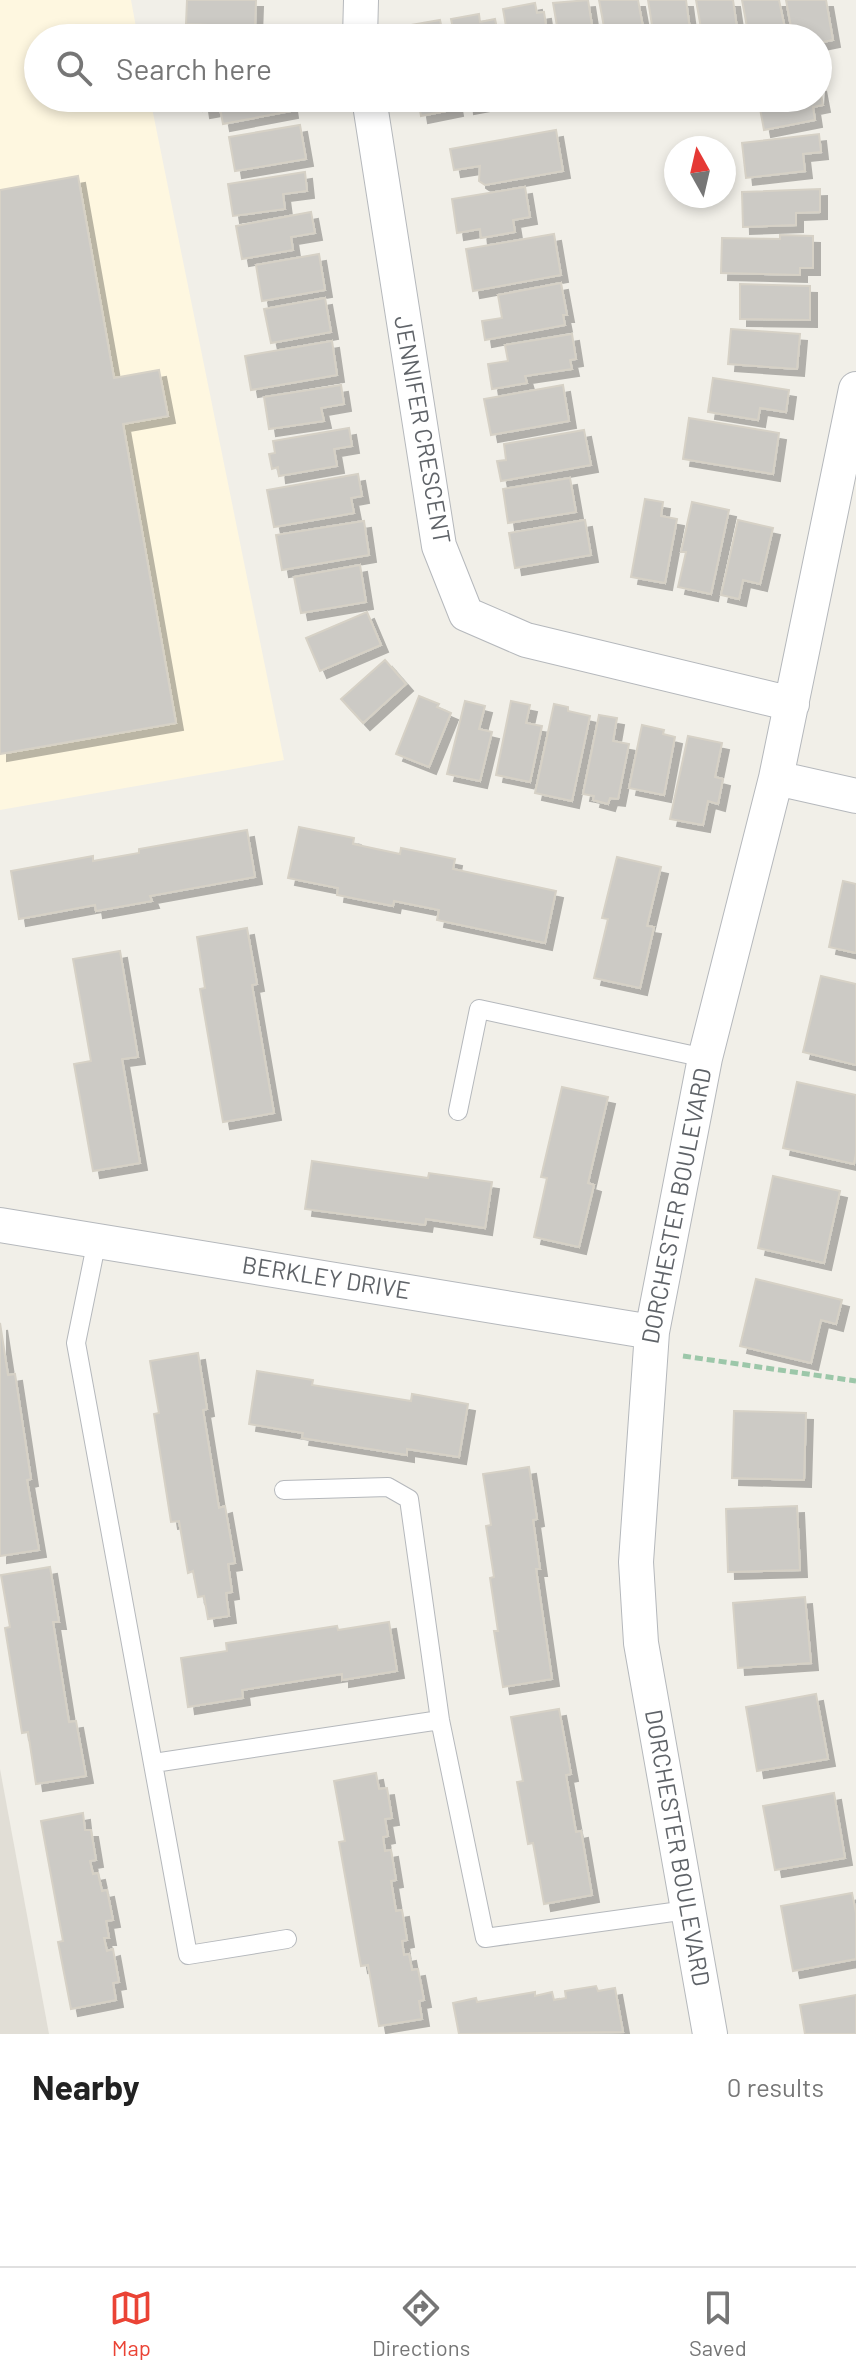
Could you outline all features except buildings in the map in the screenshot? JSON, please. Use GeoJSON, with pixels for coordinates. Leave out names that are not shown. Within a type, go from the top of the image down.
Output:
{"type":"FeatureCollection","features":[{"type":"Feature","properties":{"kind":"street"},"geometry":{"type":"LineString","coordinates":[[360,24],[361,0]]}},
{"type":"Feature","properties":{"kind":"street","name":"JENNIFER CRESCENT"},"geometry":{"type":"LineString","coordinates":[[371,112],[439,546],[466,614],[526,640],[792,704]]}},
{"type":"Feature","properties":{"kind":"street","name":"DORCHESTER BOULEVARD"},"geometry":{"type":"LineString","coordinates":[[710,2034],[641,1643],[636,1562],[651,1341],[705,1058],[776,778],[856,389]]}},
{"type":"Feature","properties":{"kind":"street"},"geometry":{"type":"LineString","coordinates":[[776,778],[856,796]]}},
{"type":"Feature","properties":{"kind":"street","name":"BERKLEY DRIVE"},"geometry":{"type":"LineString","coordinates":[[0,1225],[651,1341]]}},
{"type":"Feature","properties":{"kind":"lane"},"geometry":{"type":"LineString","coordinates":[[458,1111],[479,1009],[705,1058]]}},
{"type":"Feature","properties":{"kind":"lane"},"geometry":{"type":"LineString","coordinates":[[97,1240],[76,1343],[188,1955],[287,1939]]}},
{"type":"Feature","properties":{"kind":"lane"},"geometry":{"type":"LineString","coordinates":[[284,1490],[388,1487],[409,1499],[440,1720],[485,1938],[687,1910]]}},
{"type":"Feature","properties":{"kind":"lane"},"geometry":{"type":"LineString","coordinates":[[154,1763],[440,1720]]}},
{"type":"Feature","properties":{"kind":"path"},"geometry":{"type":"LineString","coordinates":[[651,1341],[856,1381]]}},
{"type":"Feature","properties":{"kind":"shaded area"},"geometry":{"type":"Polygon","coordinates":[[[0,0],[131,0],[135,24],[24,24],[24,112],[153,112],[284,760],[0,810],[0,0]]]}},
{"type":"Feature","properties":{"kind":"shaded area"},"geometry":{"type":"Polygon","coordinates":[[[0,1769],[49,2034],[0,2034],[0,1769]]]}}]}
